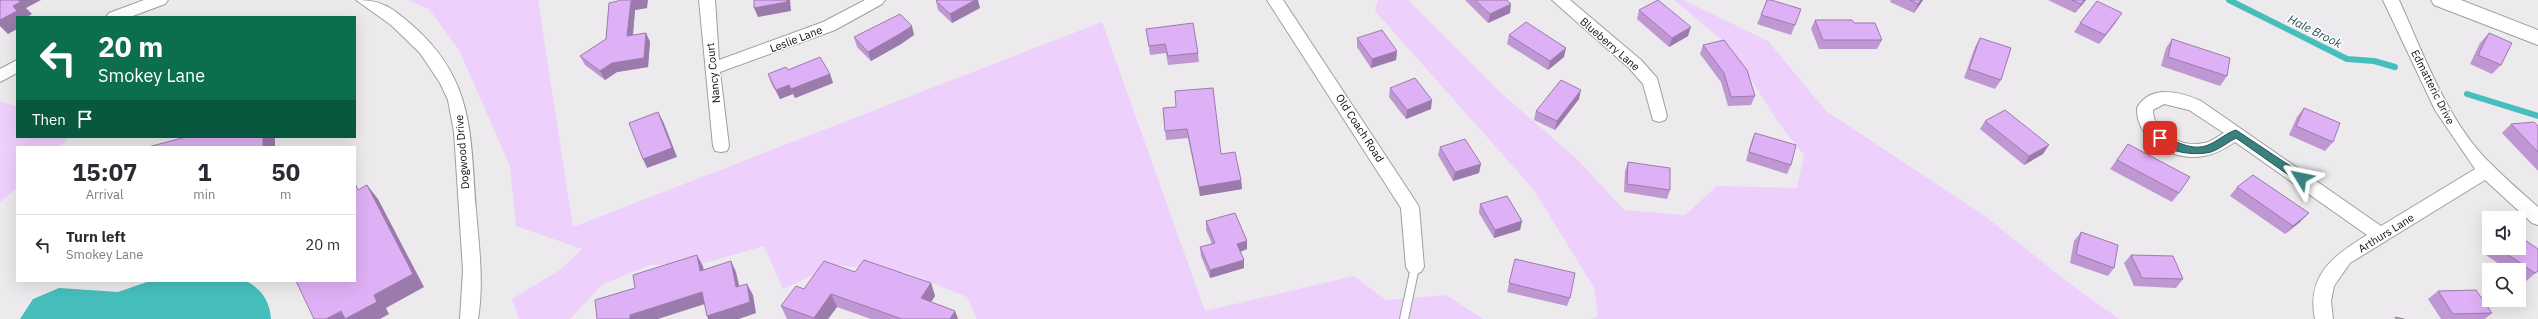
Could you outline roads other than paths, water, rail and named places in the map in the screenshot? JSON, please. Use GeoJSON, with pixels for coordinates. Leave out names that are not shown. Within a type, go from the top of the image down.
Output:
{"type":"FeatureCollection","features":[{"type":"Feature","properties":{"kind":"main road"},"geometry":{"type":"LineString","coordinates":[[2442,0],[2538,38]]}},
{"type":"Feature","properties":{"kind":"street"},"geometry":{"type":"LineString","coordinates":[[117,16],[160,0]]}},
{"type":"Feature","properties":{"kind":"street","name":"Dogwood Drive"},"geometry":{"type":"LineString","coordinates":[[364,0],[395,19],[416,37],[442,72],[454,96],[462,134],[472,288],[469,319]]}},
{"type":"Feature","properties":{"kind":"street","name":"Nancy Court"},"geometry":{"type":"LineString","coordinates":[[707,0],[712,69],[721,146]]}},
{"type":"Feature","properties":{"kind":"street","name":"Leslie Lane"},"geometry":{"type":"LineString","coordinates":[[712,69],[829,26],[877,0]]}},
{"type":"Feature","properties":{"kind":"street","name":"Old Coach Road"},"geometry":{"type":"LineString","coordinates":[[1275,0],[1410,207],[1416,267]]}},
{"type":"Feature","properties":{"kind":"street","name":"Blueberry Lane"},"geometry":{"type":"LineString","coordinates":[[1560,0],[1639,68],[1651,82],[1659,116]]}},
{"type":"Feature","properties":{"kind":"street","name":"Edmatteric Drive"},"geometry":{"type":"LineString","coordinates":[[2391,0],[2442,110],[2462,140],[2487,170],[2538,218]]}},
{"type":"Feature","properties":{"kind":"street"},"geometry":{"type":"LineString","coordinates":[[0,76],[16,67]]}},
{"type":"Feature","properties":{"kind":"street"},"geometry":{"type":"LineString","coordinates":[[2236,133],[2204,150],[2182,149],[2167,143],[2154,134],[2144,118],[2145,108],[2152,102],[2163,98],[2185,102],[2200,108],[2236,133],[2382,236]]}},
{"type":"Feature","properties":{"kind":"street","name":"Arthurs Lane"},"geometry":{"type":"LineString","coordinates":[[2324,319],[2321,308],[2323,286],[2332,271],[2344,258],[2487,170]]}},
{"type":"Feature","properties":{"kind":"lane"},"geometry":{"type":"LineString","coordinates":[[1404,319],[1416,267]]}},
{"type":"Feature","properties":{"kind":"water"},"geometry":{"type":"Polygon","coordinates":[[[147,282],[248,282],[261,292],[269,307],[271,319],[20,319],[33,299],[59,288],[118,292],[147,282]]]}},
{"type":"Feature","properties":{"kind":"waterway","name":"Hale Brook"},"geometry":{"type":"LineString","coordinates":[[2229,0],[2347,59],[2374,61],[2395,67]]}},
{"type":"Feature","properties":{"kind":"waterway","name":"Hale Brook"},"geometry":{"type":"LineString","coordinates":[[2467,94],[2538,116]]}}]}
